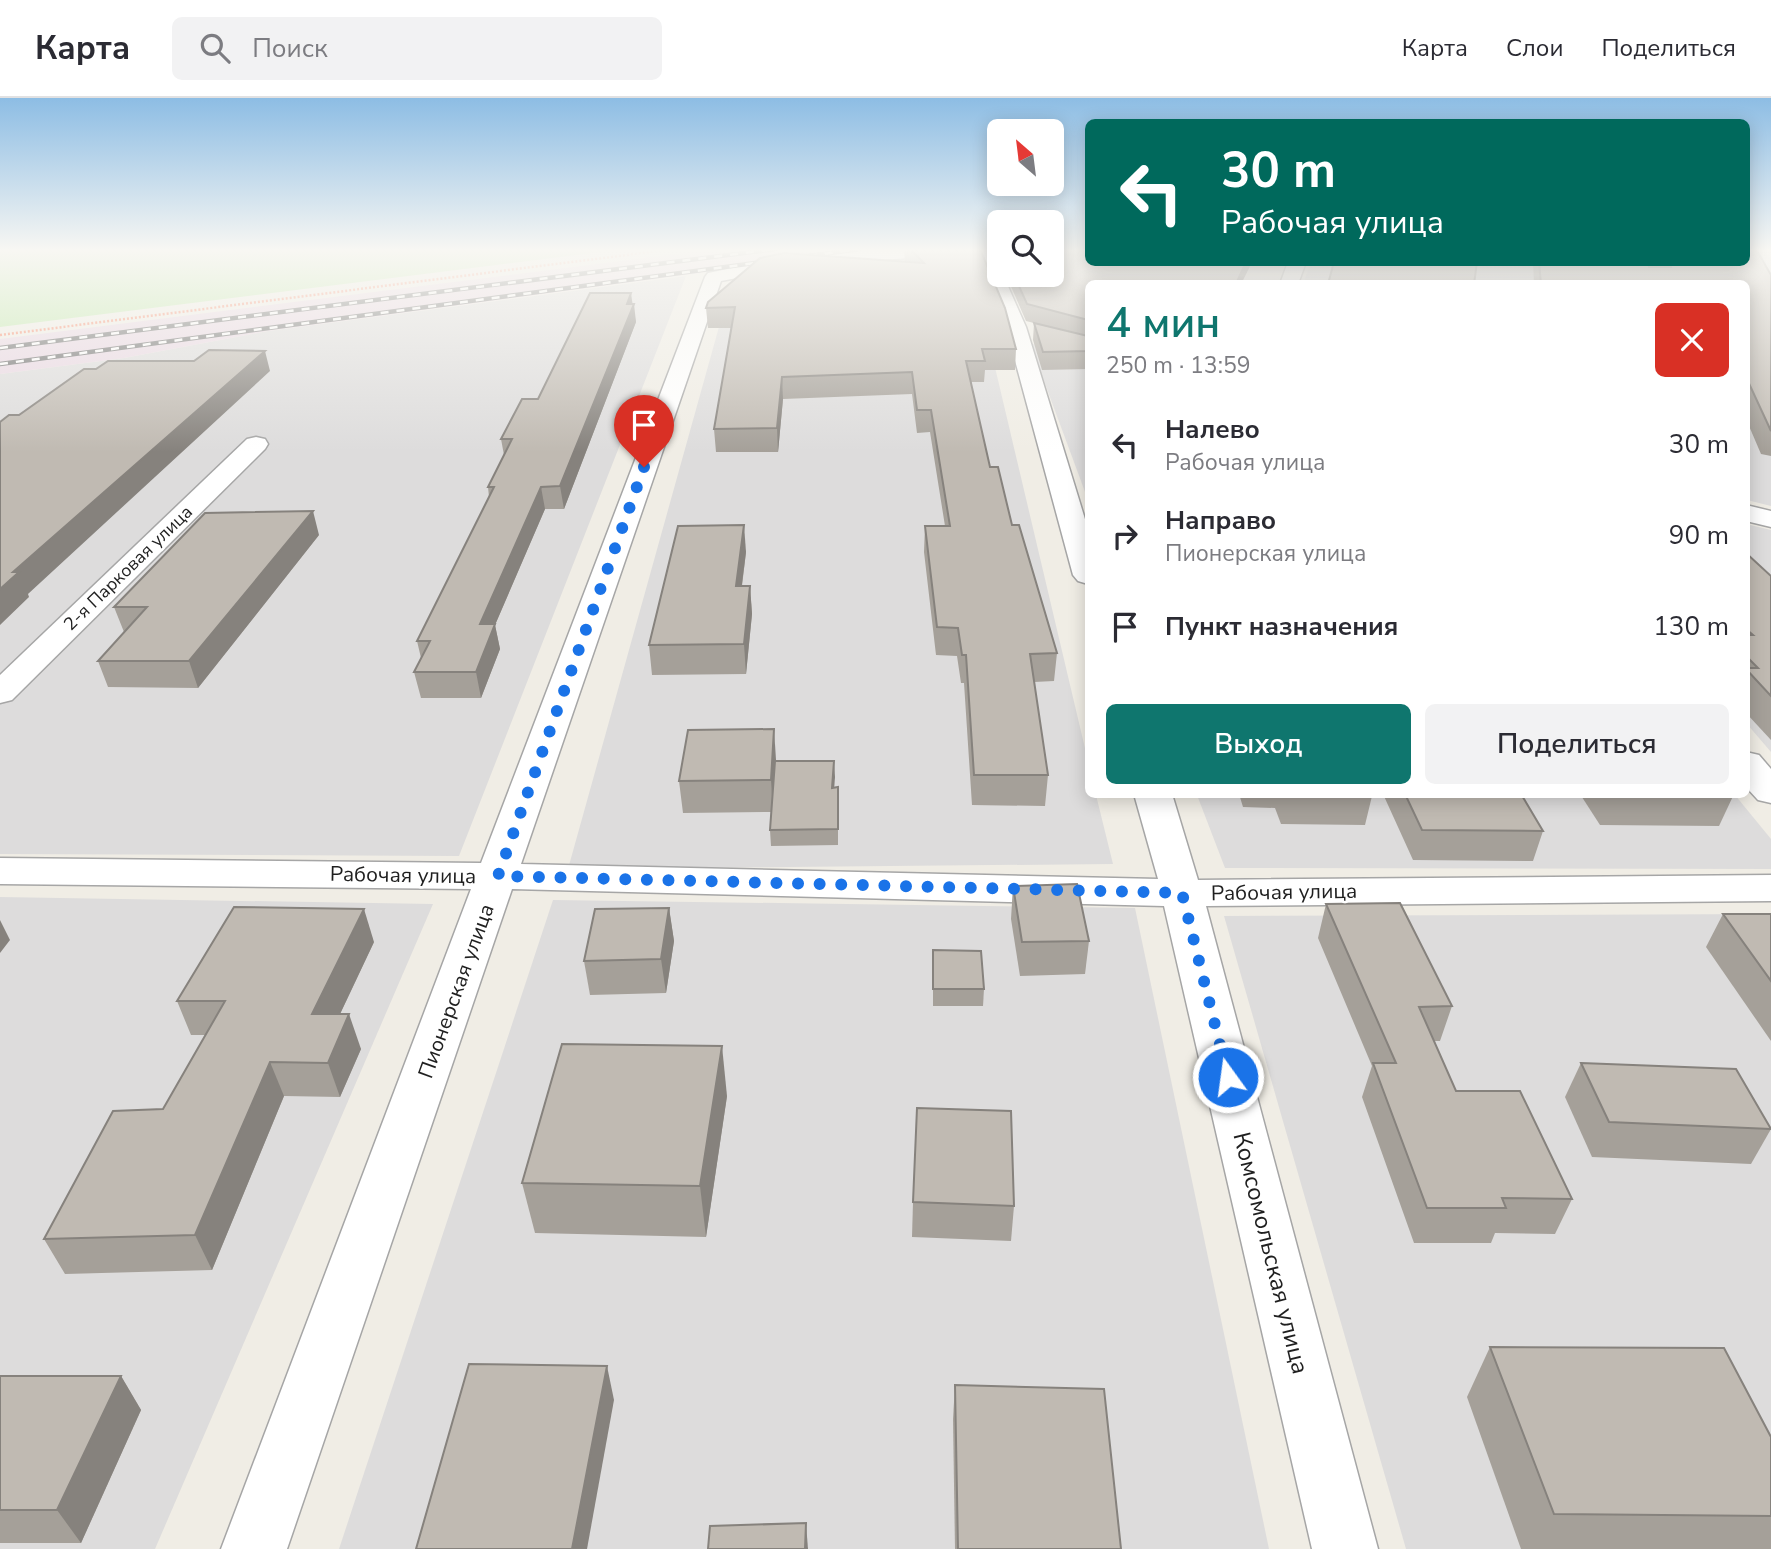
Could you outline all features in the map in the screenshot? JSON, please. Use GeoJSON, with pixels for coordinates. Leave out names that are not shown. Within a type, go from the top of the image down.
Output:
{"type":"FeatureCollection","features":[{"type":"Feature","properties":{"kind":"street","name":"Пионерская улица"},"geometry":{"type":"LineString","coordinates":[[254,1549],[701,317]]}},
{"type":"Feature","properties":{"kind":"street"},"geometry":{"type":"LineString","coordinates":[[1012,317],[1085,565]]}},
{"type":"Feature","properties":{"kind":"street"},"geometry":{"type":"LineString","coordinates":[[1016,327],[1040,333]]}},
{"type":"Feature","properties":{"kind":"street","name":"2-я Парковая улица"},"geometry":{"type":"LineString","coordinates":[[0,693],[256,444]]}},
{"type":"Feature","properties":{"kind":"street"},"geometry":{"type":"LineString","coordinates":[[1750,514],[1771,519]]}},
{"type":"Feature","properties":{"kind":"street"},"geometry":{"type":"LineString","coordinates":[[1750,768],[1771,792]]}},
{"type":"Feature","properties":{"kind":"street","name":"Комсомольская улица"},"geometry":{"type":"LineString","coordinates":[[1154,798],[1182,893],[1345,1549]]}},
{"type":"Feature","properties":{"kind":"street","name":"Рабочая улица"},"geometry":{"type":"LineString","coordinates":[[0,871],[498,876],[1182,893],[1771,888]]}},
{"type":"Feature","properties":{"kind":"path"},"geometry":{"type":"LineString","coordinates":[[0,335],[143,317]]}},
{"type":"Feature","properties":{"kind":"shaded area"},"geometry":{"type":"Polygon","coordinates":[[[177,317],[375,317],[268,331],[124,358],[0,374],[0,339],[177,317]]]}},
{"type":"Feature","properties":{"kind":"shaded area"},"geometry":{"type":"Polygon","coordinates":[[[377,317],[670,317],[459,856],[0,854],[0,374],[124,358],[268,331],[377,317]]]}},
{"type":"Feature","properties":{"kind":"shaded area"},"geometry":{"type":"Polygon","coordinates":[[[722,317],[983,317],[1085,748],[1085,798],[1097,798],[1113,864],[568,869],[722,317]]]}},
{"type":"Feature","properties":{"kind":"shaded area"},"geometry":{"type":"Polygon","coordinates":[[[1750,317],[1771,317],[1771,506],[1750,501],[1750,317]]]}},
{"type":"Feature","properties":{"kind":"shaded area"},"geometry":{"type":"Polygon","coordinates":[[[1030,343],[1085,357],[1085,492],[1030,343]]]}},
{"type":"Feature","properties":{"kind":"shaded area"},"geometry":{"type":"Polygon","coordinates":[[[1750,525],[1771,530],[1771,752],[1750,728],[1750,525]]]}},
{"type":"Feature","properties":{"kind":"shaded area"},"geometry":{"type":"Polygon","coordinates":[[[1198,798],[1737,798],[1771,839],[1771,869],[1225,868],[1198,798]]]}},
{"type":"Feature","properties":{"kind":"shaded area"},"geometry":{"type":"Polygon","coordinates":[[[0,897],[433,904],[155,1549],[0,1549],[0,897]]]}},
{"type":"Feature","properties":{"kind":"shaded area"},"geometry":{"type":"Polygon","coordinates":[[[553,900],[1135,908],[1269,1549],[339,1549],[553,900]]]}},
{"type":"Feature","properties":{"kind":"shaded area"},"geometry":{"type":"Polygon","coordinates":[[[1771,914],[1771,1549],[1406,1549],[1224,916],[1771,914]]]}},
{"type":"Feature","properties":{"kind":"green space"},"geometry":{"type":"Polygon","coordinates":[[[0,317],[82,317],[0,327],[0,317]]]}},
{"type":"Feature","properties":{"kind":"building"},"geometry":{"type":"Polygon","coordinates":[[[578,317],[629,317],[560,486],[541,487],[480,624],[495,624],[476,672],[414,672],[430,641],[417,641],[494,487],[488,487],[512,439],[501,439],[522,399],[538,399],[578,317]]]}},
{"type":"Feature","properties":{"kind":"building"},"geometry":{"type":"Polygon","coordinates":[[[733,317],[1007,317],[1016,349],[982,349],[985,361],[966,361],[990,467],[998,467],[1012,525],[1019,525],[1057,653],[1030,654],[1048,775],[974,775],[966,655],[962,655],[958,628],[937,627],[925,526],[950,526],[931,410],[917,410],[912,372],[782,377],[777,428],[714,429],[733,317]]]}},
{"type":"Feature","properties":{"kind":"building"},"geometry":{"type":"Polygon","coordinates":[[[1750,317],[1771,317],[1771,431],[1750,386],[1750,317]]]}},
{"type":"Feature","properties":{"kind":"building"},"geometry":{"type":"Polygon","coordinates":[[[1034,323],[1085,335],[1085,351],[1043,352],[1034,323]]]}},
{"type":"Feature","properties":{"kind":"building"},"geometry":{"type":"Polygon","coordinates":[[[209,350],[265,351],[13,572],[19,572],[0,589],[0,422],[9,415],[19,415],[84,369],[96,369],[108,361],[194,361],[209,350]]]}},
{"type":"Feature","properties":{"kind":"building"},"geometry":{"type":"Polygon","coordinates":[[[313,511],[189,661],[98,661],[147,607],[114,607],[205,513],[313,511]]]}},
{"type":"Feature","properties":{"kind":"building"},"geometry":{"type":"Polygon","coordinates":[[[744,525],[736,586],[750,586],[744,644],[649,645],[678,526],[744,525]]]}},
{"type":"Feature","properties":{"kind":"building"},"geometry":{"type":"Polygon","coordinates":[[[1750,557],[1771,576],[1771,696],[1750,673],[1750,668],[1758,668],[1750,660],[1750,635],[1753,635],[1750,632],[1750,557]]]}},
{"type":"Feature","properties":{"kind":"building"},"geometry":{"type":"Polygon","coordinates":[[[774,729],[771,780],[679,781],[688,730],[774,729]]]}},
{"type":"Feature","properties":{"kind":"building"},"geometry":{"type":"Polygon","coordinates":[[[775,761],[834,761],[832,788],[838,787],[838,829],[770,830],[775,761]]]}},
{"type":"Feature","properties":{"kind":"building"},"geometry":{"type":"Polygon","coordinates":[[[1407,798],[1523,798],[1543,831],[1422,830],[1407,798]]]}},
{"type":"Feature","properties":{"kind":"building"},"geometry":{"type":"Polygon","coordinates":[[[1077,884],[1089,941],[1022,942],[1013,886],[1077,884]]]}},
{"type":"Feature","properties":{"kind":"building"},"geometry":{"type":"Polygon","coordinates":[[[1400,903],[1452,1006],[1419,1007],[1456,1091],[1520,1091],[1572,1199],[1502,1198],[1506,1208],[1427,1208],[1373,1063],[1396,1063],[1326,904],[1400,903]]]}},
{"type":"Feature","properties":{"kind":"building"},"geometry":{"type":"Polygon","coordinates":[[[234,907],[364,909],[312,1014],[349,1014],[328,1063],[270,1062],[195,1235],[44,1239],[113,1111],[163,1109],[225,1001],[177,1001],[234,907]]]}},
{"type":"Feature","properties":{"kind":"building"},"geometry":{"type":"Polygon","coordinates":[[[669,908],[661,959],[584,961],[595,909],[669,908]]]}},
{"type":"Feature","properties":{"kind":"building"},"geometry":{"type":"Polygon","coordinates":[[[1723,914],[1771,914],[1771,981],[1723,914]]]}},
{"type":"Feature","properties":{"kind":"building"},"geometry":{"type":"Polygon","coordinates":[[[933,950],[981,951],[984,989],[933,989],[933,950]]]}},
{"type":"Feature","properties":{"kind":"building"},"geometry":{"type":"Polygon","coordinates":[[[562,1044],[722,1046],[700,1186],[522,1183],[562,1044]]]}},
{"type":"Feature","properties":{"kind":"building"},"geometry":{"type":"Polygon","coordinates":[[[1581,1063],[1736,1069],[1771,1129],[1609,1122],[1581,1063]]]}},
{"type":"Feature","properties":{"kind":"building"},"geometry":{"type":"Polygon","coordinates":[[[917,1108],[1011,1111],[1014,1206],[913,1202],[917,1108]]]}},
{"type":"Feature","properties":{"kind":"building"},"geometry":{"type":"Polygon","coordinates":[[[1490,1347],[1724,1348],[1771,1437],[1771,1516],[1554,1514],[1490,1347]]]}},
{"type":"Feature","properties":{"kind":"building"},"geometry":{"type":"Polygon","coordinates":[[[469,1364],[607,1366],[572,1549],[416,1549],[469,1364]]]}},
{"type":"Feature","properties":{"kind":"building"},"geometry":{"type":"Polygon","coordinates":[[[0,1376],[121,1376],[57,1510],[0,1510],[0,1376]]]}},
{"type":"Feature","properties":{"kind":"building"},"geometry":{"type":"Polygon","coordinates":[[[955,1385],[1104,1389],[1121,1549],[958,1549],[955,1385]]]}},
{"type":"Feature","properties":{"kind":"building"},"geometry":{"type":"Polygon","coordinates":[[[806,1523],[805,1549],[708,1549],[710,1526],[806,1523]]]}},
{"type":"Feature","properties":{"kind":"railway"},"geometry":{"type":"LineString","coordinates":[[0,348],[245,317]]}},
{"type":"Feature","properties":{"kind":"railway"},"geometry":{"type":"LineString","coordinates":[[0,364],[354,317]]}},
{"type":"Feature","properties":{"kind":"route"},"geometry":{"type":"LineString","coordinates":[[644,467],[498,876],[1182,893],[1228,1077]]}}]}
